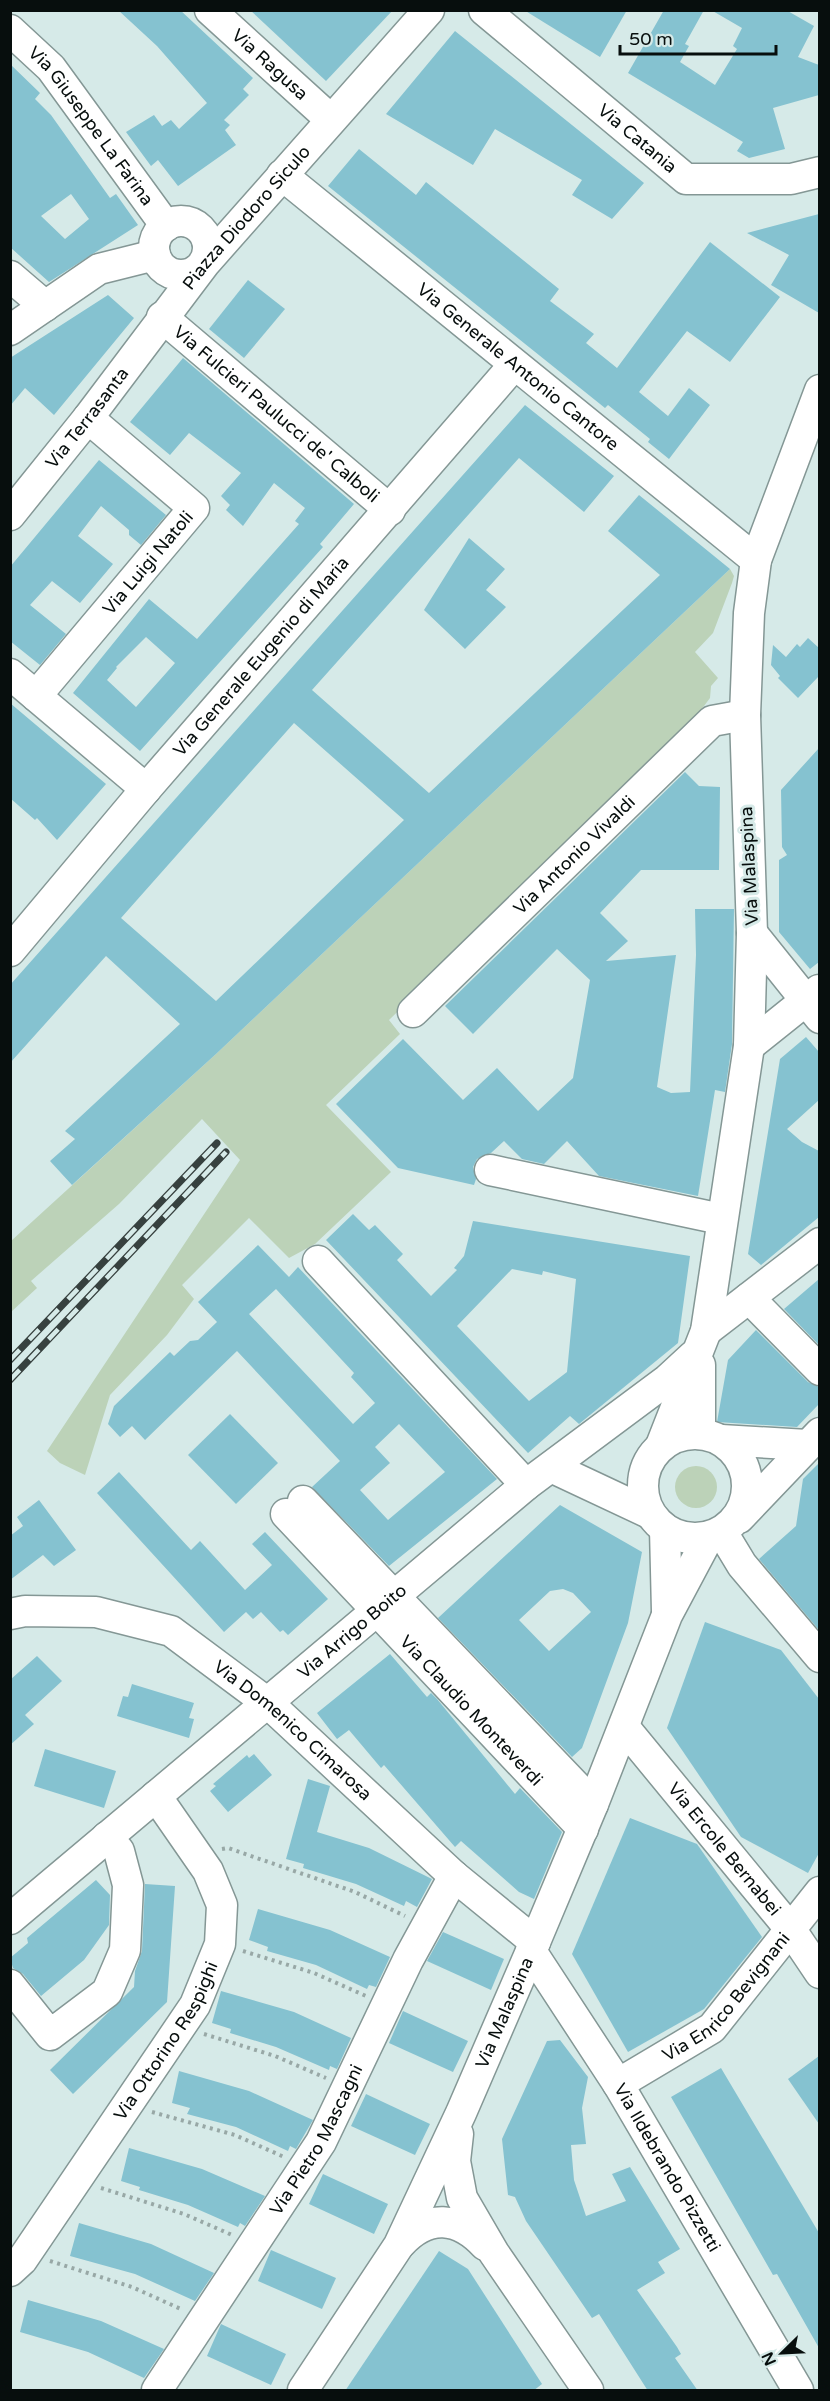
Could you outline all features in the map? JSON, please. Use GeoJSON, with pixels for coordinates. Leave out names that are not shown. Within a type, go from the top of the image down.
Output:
{"type":"FeatureCollection","features":[{"type":"Feature","properties":{"kind":"street","name":"Via Ragusa"},"geometry":{"type":"LineString","coordinates":[[210,10],[330,120]]}},
{"type":"Feature","properties":{"kind":"street","name":"Piazza Diodoro Siculo"},"geometry":{"type":"LineString","coordinates":[[162,317],[205,262],[429,10]]}},
{"type":"Feature","properties":{"kind":"street","name":"Via Catania"},"geometry":{"type":"LineString","coordinates":[[484,10],[686,179],[791,178],[819,172]]}},
{"type":"Feature","properties":{"kind":"street","name":"Via Giuseppe La Farina"},"geometry":{"type":"LineString","coordinates":[[10,30],[51,68],[166,226]]}},
{"type":"Feature","properties":{"kind":"street","name":"Via Generale Antonio Cantore"},"geometry":{"type":"LineString","coordinates":[[282,175],[756,560]]}},
{"type":"Feature","properties":{"kind":"street"},"geometry":{"type":"LineString","coordinates":[[183,221],[200,229],[208,245],[205,262],[191,274],[173,274],[165,270],[155,255],[156,239],[166,226],[183,221]]}},
{"type":"Feature","properties":{"kind":"street"},"geometry":{"type":"LineString","coordinates":[[10,330],[99,269],[155,255]]}},
{"type":"Feature","properties":{"kind":"street"},"geometry":{"type":"LineString","coordinates":[[10,276],[45,306]]}},
{"type":"Feature","properties":{"kind":"street","name":"Via Terrasanta"},"geometry":{"type":"LineString","coordinates":[[10,515],[88,418],[162,317]]}},
{"type":"Feature","properties":{"kind":"street","name":"Via Fulcieri Paulucci de' Calboli"},"geometry":{"type":"LineString","coordinates":[[162,317],[390,510]]}},
{"type":"Feature","properties":{"kind":"street","name":"Via Generale Eugenio di Maria"},"geometry":{"type":"LineString","coordinates":[[12,945],[514,365]]}},
{"type":"Feature","properties":{"kind":"street","name":"Via Malaspina"},"geometry":{"type":"LineString","coordinates":[[703,1340],[748,1046],[752,933],[745,715],[749,613],[756,560],[819,390]]}},
{"type":"Feature","properties":{"kind":"street","name":"Via Luigi Natoli"},"geometry":{"type":"LineString","coordinates":[[36,696],[194,508],[88,418]]}},
{"type":"Feature","properties":{"kind":"street"},"geometry":{"type":"LineString","coordinates":[[10,674],[147,789]]}},
{"type":"Feature","properties":{"kind":"street","name":"Via Antonio Vivaldi"},"geometry":{"type":"LineString","coordinates":[[413,1012],[712,721],[745,715]]}},
{"type":"Feature","properties":{"kind":"street"},"geometry":{"type":"LineString","coordinates":[[748,1046],[815,1003],[752,933]]}},
{"type":"Feature","properties":{"kind":"street"},"geometry":{"type":"LineString","coordinates":[[490,1170],[721,1219]]}},
{"type":"Feature","properties":{"kind":"street","name":"Via Arrigo Boito"},"geometry":{"type":"LineString","coordinates":[[10,1919],[269,1704],[526,1485],[668,1380],[703,1340],[749,1298],[819,1242]]}},
{"type":"Feature","properties":{"kind":"street"},"geometry":{"type":"LineString","coordinates":[[318,1261],[526,1485]]}},
{"type":"Feature","properties":{"kind":"street"},"geometry":{"type":"LineString","coordinates":[[749,1298],[819,1370]]}},
{"type":"Feature","properties":{"kind":"street"},"geometry":{"type":"LineString","coordinates":[[703,1340],[711,1437],[735,1455],[745,1477],[745,1500],[722,1530]]}},
{"type":"Feature","properties":{"kind":"street"},"geometry":{"type":"LineString","coordinates":[[667,1616],[657,1521],[644,1492],[645,1473],[651,1456],[662,1443],[703,1340]]}},
{"type":"Feature","properties":{"kind":"street"},"geometry":{"type":"LineString","coordinates":[[662,1443],[683,1434],[711,1437],[813,1439]]}},
{"type":"Feature","properties":{"kind":"street"},"geometry":{"type":"LineString","coordinates":[[551,1467],[657,1521],[684,1538],[722,1530],[813,1439]]}},
{"type":"Feature","properties":{"kind":"street","name":"Via Claudio Monteverdi"},"geometry":{"type":"LineString","coordinates":[[294,1508],[588,1816]]}},
{"type":"Feature","properties":{"kind":"street"},"geometry":{"type":"LineString","coordinates":[[722,1530],[742,1565],[819,1657]]}},
{"type":"Feature","properties":{"kind":"street","name":"Via Malaspina"},"geometry":{"type":"LineString","coordinates":[[303,2391],[399,2245],[461,2113],[533,1946],[588,1816],[667,1616],[722,1530]]}},
{"type":"Feature","properties":{"kind":"street","name":"Via Domenico Cimarosa"},"geometry":{"type":"LineString","coordinates":[[10,1614],[25,1611],[96,1612],[171,1631],[269,1704],[533,1946]]}},
{"type":"Feature","properties":{"kind":"street","name":"Via Ercole Bernabei"},"geometry":{"type":"LineString","coordinates":[[624,1727],[791,1930],[819,1973]]}},
{"type":"Feature","properties":{"kind":"street","name":"Via Ottorino Respighi"},"geometry":{"type":"LineString","coordinates":[[18,2262],[77,2180],[195,2004],[220,1944],[222,1905],[208,1870],[156,1796]]}},
{"type":"Feature","properties":{"kind":"street"},"geometry":{"type":"LineString","coordinates":[[10,1985],[50,2035],[107,1992],[125,1950],[128,1885],[119,1851],[107,1837]]}},
{"type":"Feature","properties":{"kind":"street","name":"Via Pietro Mascagni"},"geometry":{"type":"LineString","coordinates":[[157,2391],[255,2246],[321,2142],[386,2005],[454,1876]]}},
{"type":"Feature","properties":{"kind":"street","name":"Via Enrico Bevignani"},"geometry":{"type":"LineString","coordinates":[[618,2084],[712,2028],[819,1892]]}},
{"type":"Feature","properties":{"kind":"street","name":"Via Ildebrando Pizzetti"},"geometry":{"type":"LineString","coordinates":[[533,1946],[618,2084],[798,2391]]}},
{"type":"Feature","properties":{"kind":"street"},"geometry":{"type":"LineString","coordinates":[[461,2113],[454,2161],[462,2198],[494,2253],[585,2389]]}},
{"type":"Feature","properties":{"kind":"street"},"geometry":{"type":"LineString","coordinates":[[399,2245],[419,2227],[445,2222],[470,2230],[494,2253]]}},
{"type":"Feature","properties":{"kind":"path"},"geometry":{"type":"LineString","coordinates":[[194,1851],[228,1848],[355,1893],[426,1926]]}},
{"type":"Feature","properties":{"kind":"path"},"geometry":{"type":"LineString","coordinates":[[220,1944],[314,1973],[386,2005]]}},
{"type":"Feature","properties":{"kind":"path"},"geometry":{"type":"LineString","coordinates":[[180,2027],[275,2056],[347,2087]]}},
{"type":"Feature","properties":{"kind":"path"},"geometry":{"type":"LineString","coordinates":[[128,2105],[235,2135],[305,2166]]}},
{"type":"Feature","properties":{"kind":"path"},"geometry":{"type":"LineString","coordinates":[[77,2180],[184,2214],[255,2246]]}},
{"type":"Feature","properties":{"kind":"path"},"geometry":{"type":"LineString","coordinates":[[18,2262],[132,2286],[205,2320]]}},
{"type":"Feature","properties":{"kind":"green space"},"geometry":{"type":"Polygon","coordinates":[[[730,569],[734,576],[713,633],[695,652],[718,678],[711,686],[710,698],[683,734],[389,1020],[400,1034],[326,1105],[391,1172],[315,1244],[289,1258],[249,1218],[182,1285],[194,1299],[167,1335],[110,1395],[85,1475],[60,1463],[47,1451],[240,1160],[202,1119],[119,1204],[31,1281],[37,1288],[11,1312],[11,1241],[216,1054],[730,569]]]}},
{"type":"Feature","properties":{"kind":"green space"},"geometry":{"type":"Polygon","coordinates":[[[696,1466],[711,1472],[717,1487],[711,1502],[696,1508],[681,1502],[675,1487],[681,1472],[696,1466]]]}},
{"type":"Feature","properties":{"kind":"building"},"geometry":{"type":"Polygon","coordinates":[[[118,10],[180,10],[253,78],[243,89],[249,95],[224,120],[230,125],[225,130],[236,145],[178,186],[158,160],[151,166],[126,132],[154,115],[162,126],[171,120],[179,129],[207,103],[157,46],[118,10]]]}},
{"type":"Feature","properties":{"kind":"building"},"geometry":{"type":"Polygon","coordinates":[[[250,10],[393,10],[326,81],[250,10]]]}},
{"type":"Feature","properties":{"kind":"building"},"geometry":{"type":"Polygon","coordinates":[[[524,10],[627,10],[600,57],[524,10]]]}},
{"type":"Feature","properties":{"kind":"building"},"geometry":{"type":"Polygon","coordinates":[[[664,10],[704,10],[685,44],[689,46],[680,62],[715,85],[737,49],[733,46],[742,28],[711,10],[786,10],[814,26],[798,57],[819,65],[819,95],[773,108],[785,149],[749,158],[737,151],[743,142],[628,73],[664,10]]]}},
{"type":"Feature","properties":{"kind":"building"},"geometry":{"type":"Polygon","coordinates":[[[455,31],[644,183],[612,219],[572,195],[582,180],[495,129],[473,165],[386,114],[455,31]]]}},
{"type":"Feature","properties":{"kind":"building"},"geometry":{"type":"Polygon","coordinates":[[[10,64],[40,93],[35,99],[51,115],[110,198],[116,194],[138,225],[49,282],[10,247],[10,64]],[[71,194],[41,216],[65,239],[89,219],[71,194]]]}},
{"type":"Feature","properties":{"kind":"building"},"geometry":{"type":"Polygon","coordinates":[[[359,149],[416,195],[426,182],[559,289],[550,301],[594,334],[586,343],[617,368],[710,242],[780,297],[730,362],[687,331],[639,392],[668,416],[689,388],[710,405],[669,459],[648,442],[650,439],[608,405],[605,408],[328,186],[359,149]]]}},
{"type":"Feature","properties":{"kind":"building"},"geometry":{"type":"Polygon","coordinates":[[[819,214],[819,313],[771,285],[789,255],[747,233],[819,214]]]}},
{"type":"Feature","properties":{"kind":"building"},"geometry":{"type":"Polygon","coordinates":[[[248,280],[285,309],[244,358],[209,329],[248,280]]]}},
{"type":"Feature","properties":{"kind":"building"},"geometry":{"type":"Polygon","coordinates":[[[108,295],[134,318],[54,415],[25,388],[10,406],[10,358],[108,295]]]}},
{"type":"Feature","properties":{"kind":"building"},"geometry":{"type":"Polygon","coordinates":[[[183,358],[354,504],[320,544],[323,547],[140,751],[73,693],[149,599],[197,639],[299,524],[295,521],[305,508],[274,483],[243,526],[226,510],[230,505],[221,496],[241,473],[189,433],[170,455],[130,422],[183,358]],[[146,637],[116,667],[107,680],[136,707],[175,663],[146,637]]]}},
{"type":"Feature","properties":{"kind":"building"},"geometry":{"type":"Polygon","coordinates":[[[525,405],[614,476],[584,512],[519,458],[312,690],[429,793],[660,575],[608,531],[639,495],[730,569],[216,1054],[72,1185],[50,1161],[75,1139],[65,1131],[180,1024],[106,956],[10,1063],[10,985],[525,405]],[[294,723],[121,918],[216,1001],[404,820],[294,723]]]}},
{"type":"Feature","properties":{"kind":"building"},"geometry":{"type":"Polygon","coordinates":[[[99,460],[166,515],[141,545],[129,535],[129,530],[101,506],[78,536],[113,564],[80,603],[52,581],[30,605],[66,634],[40,665],[10,641],[10,567],[99,460]]]}},
{"type":"Feature","properties":{"kind":"building"},"geometry":{"type":"Polygon","coordinates":[[[469,538],[505,569],[486,590],[506,607],[465,649],[424,610],[469,538]]]}},
{"type":"Feature","properties":{"kind":"building"},"geometry":{"type":"Polygon","coordinates":[[[808,638],[819,648],[819,676],[798,698],[778,678],[780,676],[771,665],[773,645],[786,657],[797,644],[800,647],[808,638]]]}},
{"type":"Feature","properties":{"kind":"building"},"geometry":{"type":"Polygon","coordinates":[[[10,703],[106,784],[57,840],[37,818],[35,820],[10,798],[10,703]]]}},
{"type":"Feature","properties":{"kind":"building"},"geometry":{"type":"Polygon","coordinates":[[[819,748],[819,962],[810,969],[779,932],[779,860],[787,855],[782,847],[781,790],[819,748]]]}},
{"type":"Feature","properties":{"kind":"building"},"geometry":{"type":"Polygon","coordinates":[[[685,772],[699,786],[720,787],[719,870],[641,870],[600,913],[628,941],[606,961],[676,955],[657,1087],[671,1093],[690,1092],[696,955],[695,909],[734,909],[732,1044],[725,1092],[715,1090],[698,1196],[599,1176],[567,1141],[544,1164],[522,1159],[504,1141],[491,1153],[477,1159],[473,1167],[476,1179],[474,1185],[398,1168],[336,1104],[403,1039],[463,1100],[497,1068],[538,1111],[573,1078],[590,980],[557,949],[473,1034],[445,1006],[685,772]]]}},
{"type":"Feature","properties":{"kind":"building"},"geometry":{"type":"Polygon","coordinates":[[[806,1037],[819,1052],[819,1100],[787,1129],[802,1142],[819,1151],[819,1217],[761,1265],[748,1254],[780,1059],[806,1037]]]}},
{"type":"Feature","properties":{"kind":"building"},"geometry":{"type":"Polygon","coordinates":[[[353,1214],[369,1230],[375,1225],[403,1254],[397,1260],[431,1296],[457,1270],[454,1268],[464,1256],[473,1221],[690,1256],[678,1343],[579,1424],[570,1416],[528,1453],[326,1240],[353,1214]],[[512,1269],[457,1326],[529,1401],[567,1372],[576,1279],[543,1271],[542,1275],[512,1269]]]}},
{"type":"Feature","properties":{"kind":"building"},"geometry":{"type":"Polygon","coordinates":[[[258,1245],[289,1277],[298,1267],[497,1479],[389,1566],[312,1487],[340,1461],[237,1351],[145,1440],[132,1426],[120,1437],[108,1424],[114,1406],[170,1352],[174,1356],[190,1341],[198,1340],[217,1322],[198,1302],[258,1245]],[[276,1289],[249,1314],[353,1424],[375,1403],[351,1377],[354,1373],[276,1289]],[[399,1424],[375,1447],[390,1463],[360,1490],[388,1520],[445,1472],[399,1424]]]}},
{"type":"Feature","properties":{"kind":"building"},"geometry":{"type":"Polygon","coordinates":[[[819,1279],[819,1345],[784,1309],[819,1279]]]}},
{"type":"Feature","properties":{"kind":"building"},"geometry":{"type":"Polygon","coordinates":[[[756,1330],[808,1382],[819,1387],[819,1404],[797,1427],[717,1422],[728,1360],[756,1330]]]}},
{"type":"Feature","properties":{"kind":"building"},"geometry":{"type":"Polygon","coordinates":[[[230,1414],[278,1463],[236,1504],[188,1455],[230,1414]]]}},
{"type":"Feature","properties":{"kind":"building"},"geometry":{"type":"Polygon","coordinates":[[[819,1463],[819,1630],[759,1559],[796,1526],[803,1479],[819,1463]]]}},
{"type":"Feature","properties":{"kind":"building"},"geometry":{"type":"Polygon","coordinates":[[[119,1472],[191,1550],[200,1541],[245,1590],[272,1565],[252,1544],[265,1532],[328,1599],[288,1635],[283,1630],[280,1632],[261,1612],[253,1619],[246,1612],[224,1632],[97,1493],[119,1472]]]}},
{"type":"Feature","properties":{"kind":"building"},"geometry":{"type":"Polygon","coordinates":[[[39,1500],[76,1550],[54,1566],[43,1555],[10,1580],[10,1536],[23,1526],[17,1517],[39,1500]]]}},
{"type":"Feature","properties":{"kind":"building"},"geometry":{"type":"Polygon","coordinates":[[[560,1505],[642,1552],[628,1623],[582,1748],[572,1757],[438,1618],[560,1505]],[[563,1589],[550,1591],[519,1620],[549,1651],[591,1612],[573,1593],[563,1589]]]}},
{"type":"Feature","properties":{"kind":"building"},"geometry":{"type":"Polygon","coordinates":[[[705,1622],[781,1650],[819,1699],[819,1853],[808,1873],[741,1837],[667,1728],[705,1622]]]}},
{"type":"Feature","properties":{"kind":"building"},"geometry":{"type":"Polygon","coordinates":[[[390,1654],[427,1697],[431,1693],[437,1699],[515,1794],[520,1788],[562,1832],[534,1899],[519,1892],[461,1841],[455,1847],[384,1765],[381,1768],[349,1730],[337,1739],[317,1713],[390,1654]]]}},
{"type":"Feature","properties":{"kind":"building"},"geometry":{"type":"Polygon","coordinates":[[[37,1656],[62,1681],[25,1715],[34,1724],[10,1745],[10,1680],[37,1656]]]}},
{"type":"Feature","properties":{"kind":"building"},"geometry":{"type":"Polygon","coordinates":[[[132,1684],[194,1703],[189,1718],[194,1719],[189,1738],[117,1716],[123,1696],[128,1697],[132,1684]]]}},
{"type":"Feature","properties":{"kind":"building"},"geometry":{"type":"Polygon","coordinates":[[[45,1749],[116,1771],[104,1808],[34,1786],[45,1749]]]}},
{"type":"Feature","properties":{"kind":"building"},"geometry":{"type":"Polygon","coordinates":[[[254,1754],[272,1775],[228,1812],[210,1791],[216,1786],[213,1784],[247,1755],[249,1758],[254,1754]]]}},
{"type":"Feature","properties":{"kind":"building"},"geometry":{"type":"Polygon","coordinates":[[[308,1779],[330,1786],[317,1832],[369,1848],[432,1879],[417,1907],[406,1901],[404,1906],[356,1884],[303,1868],[304,1864],[286,1859],[308,1779]]]}},
{"type":"Feature","properties":{"kind":"building"},"geometry":{"type":"Polygon","coordinates":[[[630,1818],[697,1844],[762,1937],[704,2009],[628,2052],[572,1954],[630,1818]]]}},
{"type":"Feature","properties":{"kind":"building"},"geometry":{"type":"Polygon","coordinates":[[[96,1880],[110,1895],[109,1925],[84,1960],[41,1996],[23,1974],[13,1968],[10,1958],[28,1943],[27,1938],[96,1880]]]}},
{"type":"Feature","properties":{"kind":"building"},"geometry":{"type":"Polygon","coordinates":[[[145,1884],[175,1886],[167,2002],[73,2094],[50,2070],[134,1987],[135,1971],[142,1951],[145,1884]]]}},
{"type":"Feature","properties":{"kind":"building"},"geometry":{"type":"Polygon","coordinates":[[[258,1909],[330,1930],[390,1957],[376,1987],[369,1985],[367,1989],[316,1965],[267,1951],[268,1947],[249,1940],[258,1909]]]}},
{"type":"Feature","properties":{"kind":"building"},"geometry":{"type":"Polygon","coordinates":[[[443,1932],[504,1959],[491,1990],[427,1961],[443,1932]]]}},
{"type":"Feature","properties":{"kind":"building"},"geometry":{"type":"Polygon","coordinates":[[[221,1991],[294,2012],[351,2038],[337,2069],[330,2066],[329,2070],[276,2047],[230,2033],[231,2029],[212,2023],[221,1991]]]}},
{"type":"Feature","properties":{"kind":"building"},"geometry":{"type":"Polygon","coordinates":[[[403,2011],[468,2041],[453,2072],[389,2043],[403,2011]]]}},
{"type":"Feature","properties":{"kind":"building"},"geometry":{"type":"Polygon","coordinates":[[[560,2040],[588,2077],[582,2108],[586,2144],[571,2145],[574,2180],[586,2216],[626,2201],[612,2174],[630,2167],[680,2249],[658,2262],[665,2273],[637,2290],[677,2347],[681,2354],[675,2358],[698,2391],[648,2391],[599,2314],[592,2318],[526,2221],[515,2197],[508,2195],[502,2139],[547,2041],[560,2040]]]}},
{"type":"Feature","properties":{"kind":"building"},"geometry":{"type":"Polygon","coordinates":[[[819,2056],[819,2124],[788,2079],[819,2056]]]}},
{"type":"Feature","properties":{"kind":"building"},"geometry":{"type":"Polygon","coordinates":[[[721,2068],[819,2233],[819,2348],[777,2274],[773,2275],[671,2097],[721,2068]]]}},
{"type":"Feature","properties":{"kind":"building"},"geometry":{"type":"Polygon","coordinates":[[[179,2071],[249,2091],[313,2120],[296,2149],[290,2146],[288,2151],[236,2127],[187,2114],[190,2108],[172,2103],[179,2071]]]}},
{"type":"Feature","properties":{"kind":"building"},"geometry":{"type":"Polygon","coordinates":[[[366,2094],[430,2124],[415,2155],[351,2126],[366,2094]]]}},
{"type":"Feature","properties":{"kind":"building"},"geometry":{"type":"Polygon","coordinates":[[[129,2148],[202,2169],[265,2196],[245,2226],[240,2223],[238,2227],[188,2205],[139,2190],[140,2187],[121,2181],[129,2148]]]}},
{"type":"Feature","properties":{"kind":"building"},"geometry":{"type":"Polygon","coordinates":[[[323,2174],[388,2204],[374,2234],[309,2204],[323,2174]]]}},
{"type":"Feature","properties":{"kind":"building"},"geometry":{"type":"Polygon","coordinates":[[[79,2223],[151,2244],[214,2273],[195,2301],[135,2274],[70,2256],[79,2223]]]}},
{"type":"Feature","properties":{"kind":"building"},"geometry":{"type":"Polygon","coordinates":[[[271,2250],[336,2278],[322,2309],[258,2281],[271,2250]]]}},
{"type":"Feature","properties":{"kind":"building"},"geometry":{"type":"Polygon","coordinates":[[[439,2251],[468,2269],[542,2384],[533,2391],[345,2391],[439,2251]]]}},
{"type":"Feature","properties":{"kind":"building"},"geometry":{"type":"Polygon","coordinates":[[[28,2300],[101,2321],[164,2349],[144,2378],[88,2352],[20,2332],[28,2300]]]}},
{"type":"Feature","properties":{"kind":"building"},"geometry":{"type":"Polygon","coordinates":[[[221,2324],[286,2354],[271,2385],[207,2356],[221,2324]]]}},
{"type":"Feature","properties":{"kind":"railway"},"geometry":{"type":"LineString","coordinates":[[10,1360],[217,1143]]}},
{"type":"Feature","properties":{"kind":"railway"},"geometry":{"type":"LineString","coordinates":[[10,1380],[226,1152]]}}]}
